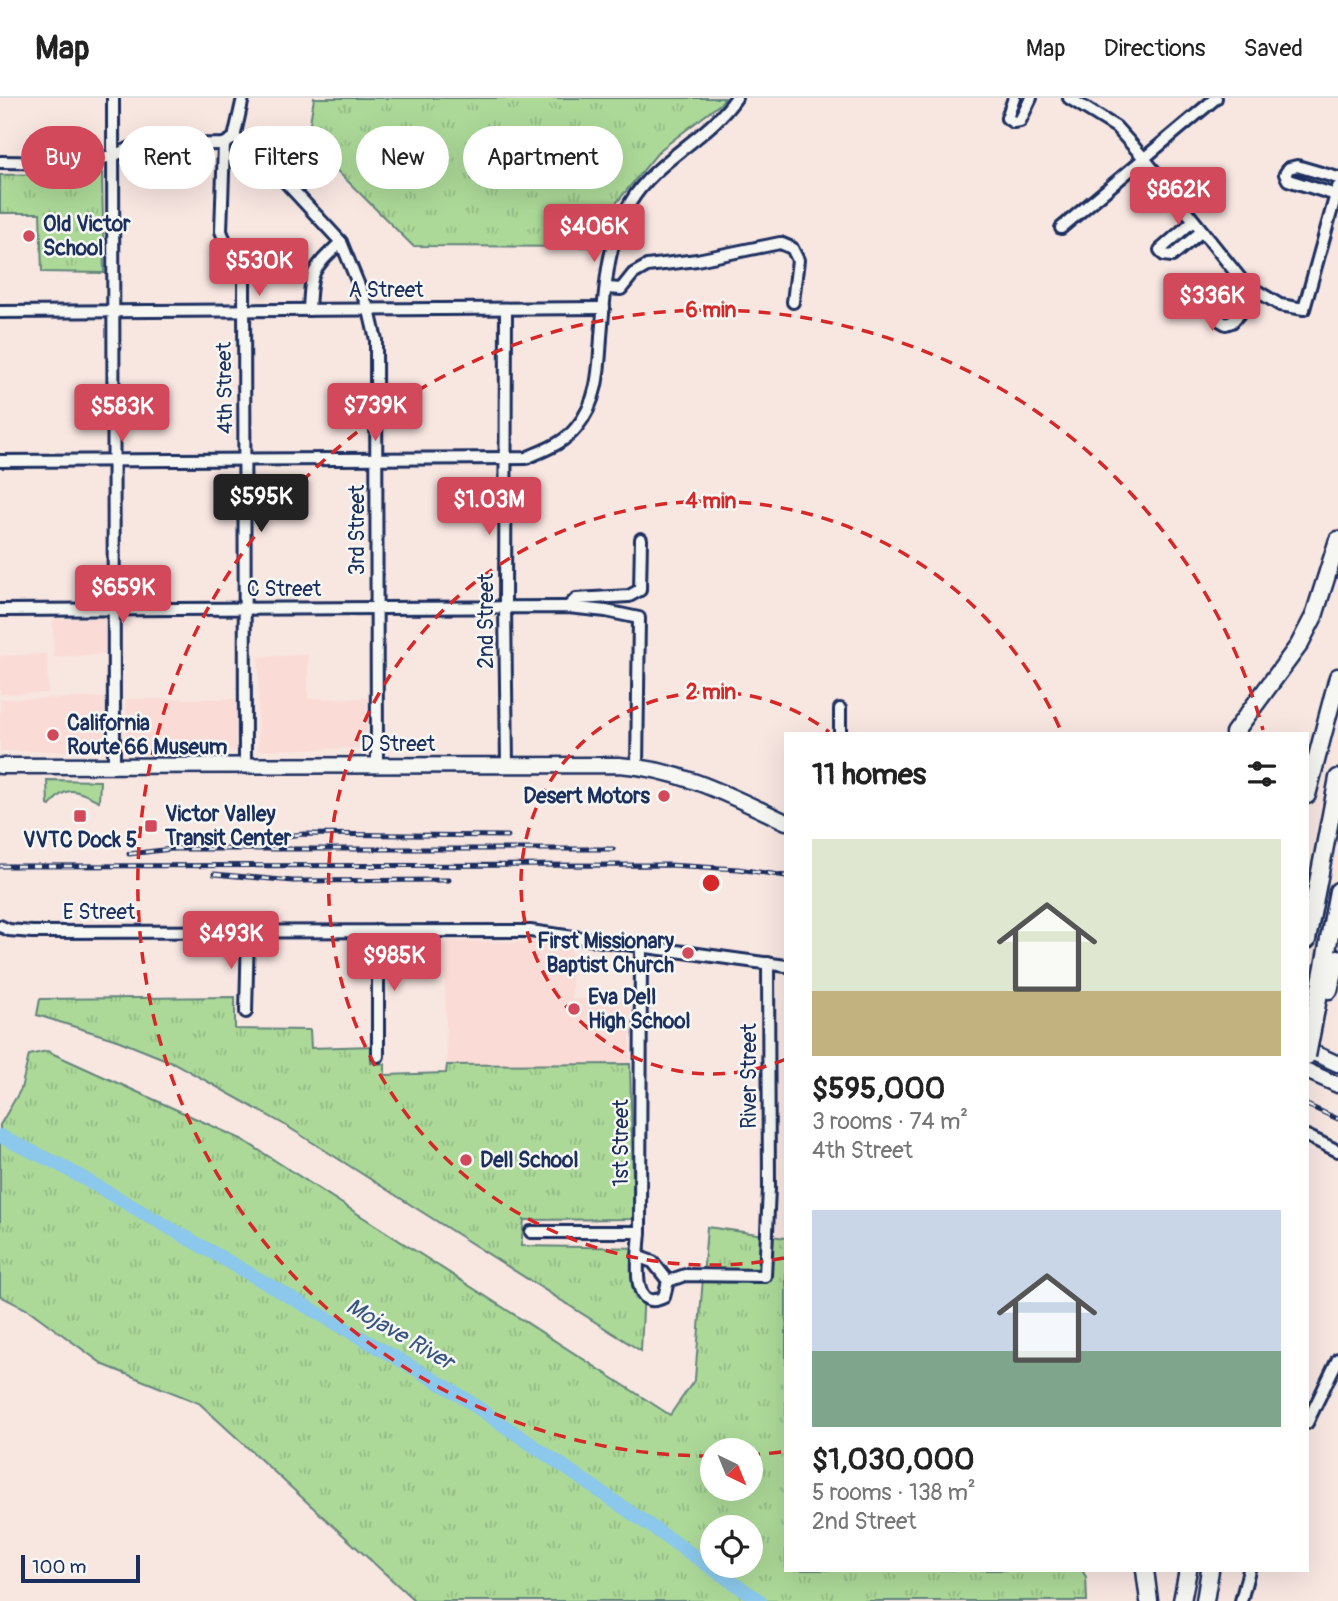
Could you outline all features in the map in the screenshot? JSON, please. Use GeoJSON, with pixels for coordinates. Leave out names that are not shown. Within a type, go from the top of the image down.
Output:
{"type":"FeatureCollection","features":[{"type":"Feature","properties":{"kind":"highway"},"geometry":{"type":"LineString","coordinates":[[1235,732],[1299,645],[1314,616],[1338,540]]}},
{"type":"Feature","properties":{"kind":"highway"},"geometry":{"type":"LineString","coordinates":[[1309,786],[1338,677]]}},
{"type":"Feature","properties":{"kind":"highway"},"geometry":{"type":"LineString","coordinates":[[1309,930],[1338,778]]}},
{"type":"Feature","properties":{"kind":"highway"},"geometry":{"type":"LineString","coordinates":[[1309,1046],[1338,891]]}},
{"type":"Feature","properties":{"kind":"highway"},"geometry":{"type":"LineString","coordinates":[[1316,1009],[1328,993],[1338,958]]}},
{"type":"Feature","properties":{"kind":"highway"},"geometry":{"type":"LineString","coordinates":[[1145,1572],[1149,1601]]}},
{"type":"Feature","properties":{"kind":"highway"},"geometry":{"type":"LineString","coordinates":[[1205,1601],[1210,1572]]}},
{"type":"Feature","properties":{"kind":"main road","name":"D Street"},"geometry":{"type":"LineString","coordinates":[[0,765],[583,763],[637,766],[697,781],[784,821]]}},
{"type":"Feature","properties":{"kind":"main road"},"geometry":{"type":"LineString","coordinates":[[1309,1051],[1338,1064]]}},
{"type":"Feature","properties":{"kind":"main road"},"geometry":{"type":"LineString","coordinates":[[1309,1072],[1338,1085]]}},
{"type":"Feature","properties":{"kind":"street"},"geometry":{"type":"LineString","coordinates":[[113,98],[114,765]]}},
{"type":"Feature","properties":{"kind":"street"},"geometry":{"type":"LineString","coordinates":[[237,126],[243,98]]}},
{"type":"Feature","properties":{"kind":"street"},"geometry":{"type":"LineString","coordinates":[[0,460],[526,458],[556,446],[575,429],[592,403],[612,243],[630,202],[660,166],[728,110],[736,98]]}},
{"type":"Feature","properties":{"kind":"street"},"geometry":{"type":"LineString","coordinates":[[1014,98],[1007,118],[1013,122],[1020,121],[1031,98]]}},
{"type":"Feature","properties":{"kind":"street"},"geometry":{"type":"LineString","coordinates":[[1061,228],[1216,98]]}},
{"type":"Feature","properties":{"kind":"street"},"geometry":{"type":"LineString","coordinates":[[1076,99],[1116,127],[1244,283],[1280,305],[1304,309],[1337,191],[1294,183],[1288,180],[1285,174],[1289,168],[1297,166],[1338,178]]}},
{"type":"Feature","properties":{"kind":"street"},"geometry":{"type":"LineString","coordinates":[[0,162],[74,163],[113,156],[137,145],[224,144],[229,141]]}},
{"type":"Feature","properties":{"kind":"street","name":"4th Street"},"geometry":{"type":"LineString","coordinates":[[224,144],[221,231],[227,246],[244,267],[245,765]]}},
{"type":"Feature","properties":{"kind":"street","name":"3rd Street"},"geometry":{"type":"LineString","coordinates":[[291,189],[341,242],[369,310],[376,340],[377,765]]}},
{"type":"Feature","properties":{"kind":"street"},"geometry":{"type":"LineString","coordinates":[[1193,221],[1160,250],[1164,255],[1172,256],[1202,232]]}},
{"type":"Feature","properties":{"kind":"street"},"geometry":{"type":"LineString","coordinates":[[309,310],[310,283],[316,266],[341,242]]}},
{"type":"Feature","properties":{"kind":"street"},"geometry":{"type":"LineString","coordinates":[[607,288],[621,289],[633,274],[647,266],[697,260],[780,243],[792,248],[798,260],[793,302]]}},
{"type":"Feature","properties":{"kind":"street"},"geometry":{"type":"LineString","coordinates":[[1244,283],[1217,314],[1219,320],[1226,324],[1232,322],[1258,292]]}},
{"type":"Feature","properties":{"kind":"street","name":"A Street"},"geometry":{"type":"LineString","coordinates":[[0,312],[604,308]]}},
{"type":"Feature","properties":{"kind":"street","name":"2nd Street"},"geometry":{"type":"LineString","coordinates":[[506,309],[507,764]]}},
{"type":"Feature","properties":{"kind":"street"},"geometry":{"type":"LineString","coordinates":[[568,607],[576,599],[629,596],[640,590],[641,539]]}},
{"type":"Feature","properties":{"kind":"street"},"geometry":{"type":"LineString","coordinates":[[568,607],[639,618],[637,766]]}},
{"type":"Feature","properties":{"kind":"street","name":"C Street"},"geometry":{"type":"LineString","coordinates":[[0,610],[568,607]]}},
{"type":"Feature","properties":{"kind":"street"},"geometry":{"type":"LineString","coordinates":[[840,709],[840,732]]}},
{"type":"Feature","properties":{"kind":"street","name":"E Street"},"geometry":{"type":"LineString","coordinates":[[0,926],[9,930],[32,932],[530,931],[784,965]]}},
{"type":"Feature","properties":{"kind":"street"},"geometry":{"type":"LineString","coordinates":[[246,1012],[248,930]]}},
{"type":"Feature","properties":{"kind":"street"},"geometry":{"type":"LineString","coordinates":[[378,930],[378,1056]]}},
{"type":"Feature","properties":{"kind":"street","name":"1st Street"},"geometry":{"type":"LineString","coordinates":[[641,945],[641,1294],[648,1300],[655,1301],[664,1297],[668,1281]]}},
{"type":"Feature","properties":{"kind":"street","name":"River Street"},"geometry":{"type":"LineString","coordinates":[[668,1281],[685,1275],[765,1276],[769,1188],[768,963]]}},
{"type":"Feature","properties":{"kind":"street"},"geometry":{"type":"LineString","coordinates":[[1309,1137],[1338,1151]]}},
{"type":"Feature","properties":{"kind":"street"},"geometry":{"type":"LineString","coordinates":[[531,1232],[640,1232]]}},
{"type":"Feature","properties":{"kind":"street"},"geometry":{"type":"LineString","coordinates":[[639,1257],[653,1262],[668,1281]]}},
{"type":"Feature","properties":{"kind":"street"},"geometry":{"type":"LineString","coordinates":[[1309,1419],[1338,1359]]}},
{"type":"Feature","properties":{"kind":"street"},"geometry":{"type":"LineString","coordinates":[[1241,1601],[1248,1572]]}},
{"type":"Feature","properties":{"kind":"shaded area"},"geometry":{"type":"Polygon","coordinates":[[[53,619],[105,619],[105,654],[54,657],[53,619]]]}},
{"type":"Feature","properties":{"kind":"shaded area"},"geometry":{"type":"Polygon","coordinates":[[[47,654],[48,693],[0,694],[0,656],[47,654]]]}},
{"type":"Feature","properties":{"kind":"shaded area"},"geometry":{"type":"Polygon","coordinates":[[[308,655],[308,699],[367,698],[367,748],[258,750],[259,657],[308,655]]]}},
{"type":"Feature","properties":{"kind":"shaded area"},"geometry":{"type":"Polygon","coordinates":[[[105,698],[106,751],[0,751],[0,699],[105,698]]]}},
{"type":"Feature","properties":{"kind":"shaded area"},"geometry":{"type":"Polygon","coordinates":[[[126,699],[236,699],[236,751],[126,750],[126,699]]]}},
{"type":"Feature","properties":{"kind":"shaded area"},"geometry":{"type":"Polygon","coordinates":[[[444,941],[520,942],[571,947],[572,999],[630,999],[630,1064],[447,1065],[444,941]]]}},
{"type":"Feature","properties":{"kind":"green space"},"geometry":{"type":"Polygon","coordinates":[[[314,98],[725,98],[660,150],[617,202],[600,247],[413,246],[342,176],[342,126],[309,126],[314,98]]]}},
{"type":"Feature","properties":{"kind":"green space"},"geometry":{"type":"Polygon","coordinates":[[[0,175],[21,175],[21,189],[102,189],[104,273],[42,272],[40,213],[0,213],[0,175]]]}},
{"type":"Feature","properties":{"kind":"green space"},"geometry":{"type":"Polygon","coordinates":[[[47,780],[100,781],[99,801],[73,791],[61,794],[50,806],[47,780]]]}},
{"type":"Feature","properties":{"kind":"green space"},"geometry":{"type":"Polygon","coordinates":[[[235,997],[235,1029],[310,1030],[311,1048],[372,1046],[371,1063],[385,1064],[385,1075],[446,1073],[447,1065],[630,1064],[634,1219],[524,1220],[521,1246],[646,1248],[641,1351],[285,1125],[174,1063],[117,1040],[37,1015],[40,999],[235,997]]]}},
{"type":"Feature","properties":{"kind":"green space"},"geometry":{"type":"Polygon","coordinates":[[[47,1051],[243,1140],[670,1415],[695,1379],[707,1227],[784,1238],[784,1572],[1083,1572],[1086,1577],[1087,1601],[415,1601],[199,1403],[104,1365],[30,1311],[0,1296],[0,1125],[21,1089],[29,1055],[47,1051]]]}},
{"type":"Feature","properties":{"kind":"waterway","name":"Mojave River"},"geometry":{"type":"LineString","coordinates":[[0,1136],[60,1165],[452,1390],[760,1601]]}},
{"type":"Feature","properties":{"kind":"railway"},"geometry":{"type":"LineString","coordinates":[[246,840],[304,834],[508,836]]}},
{"type":"Feature","properties":{"kind":"railway"},"geometry":{"type":"LineString","coordinates":[[129,854],[180,848]]}},
{"type":"Feature","properties":{"kind":"railway"},"geometry":{"type":"LineString","coordinates":[[173,849],[613,849]]}},
{"type":"Feature","properties":{"kind":"railway"},"geometry":{"type":"LineString","coordinates":[[0,866],[668,865],[738,869],[784,876]]}},
{"type":"Feature","properties":{"kind":"railway"},"geometry":{"type":"LineString","coordinates":[[214,874],[293,881],[449,880]]}},
{"type":"Feature","properties":{"kind":"railway"},"geometry":{"type":"LineString","coordinates":[[1309,1106],[1338,1119]]}},
{"type":"Feature","properties":{"kind":"place","name":"Old Victor School"},"geometry":{"type":"Point","coordinates":[29,236]}},
{"type":"Feature","properties":{"kind":"place","name":"California Route 66 Museum"},"geometry":{"type":"Point","coordinates":[53,735]}},
{"type":"Feature","properties":{"kind":"place","name":"Desert Motors"},"geometry":{"type":"Point","coordinates":[664,796]}},
{"type":"Feature","properties":{"kind":"place","name":"VVTC Dock 5"},"geometry":{"type":"Point","coordinates":[80,816]}},
{"type":"Feature","properties":{"kind":"place","name":"Victor Valley Transit Center"},"geometry":{"type":"Point","coordinates":[151,826]}},
{"type":"Feature","properties":{"kind":"place","name":"First Missionary Baptist Church"},"geometry":{"type":"Point","coordinates":[688,953]}},
{"type":"Feature","properties":{"kind":"place","name":"Eva Dell High School"},"geometry":{"type":"Point","coordinates":[574,1009]}},
{"type":"Feature","properties":{"kind":"place","name":"Dell School"},"geometry":{"type":"Point","coordinates":[466,1160]}}]}
